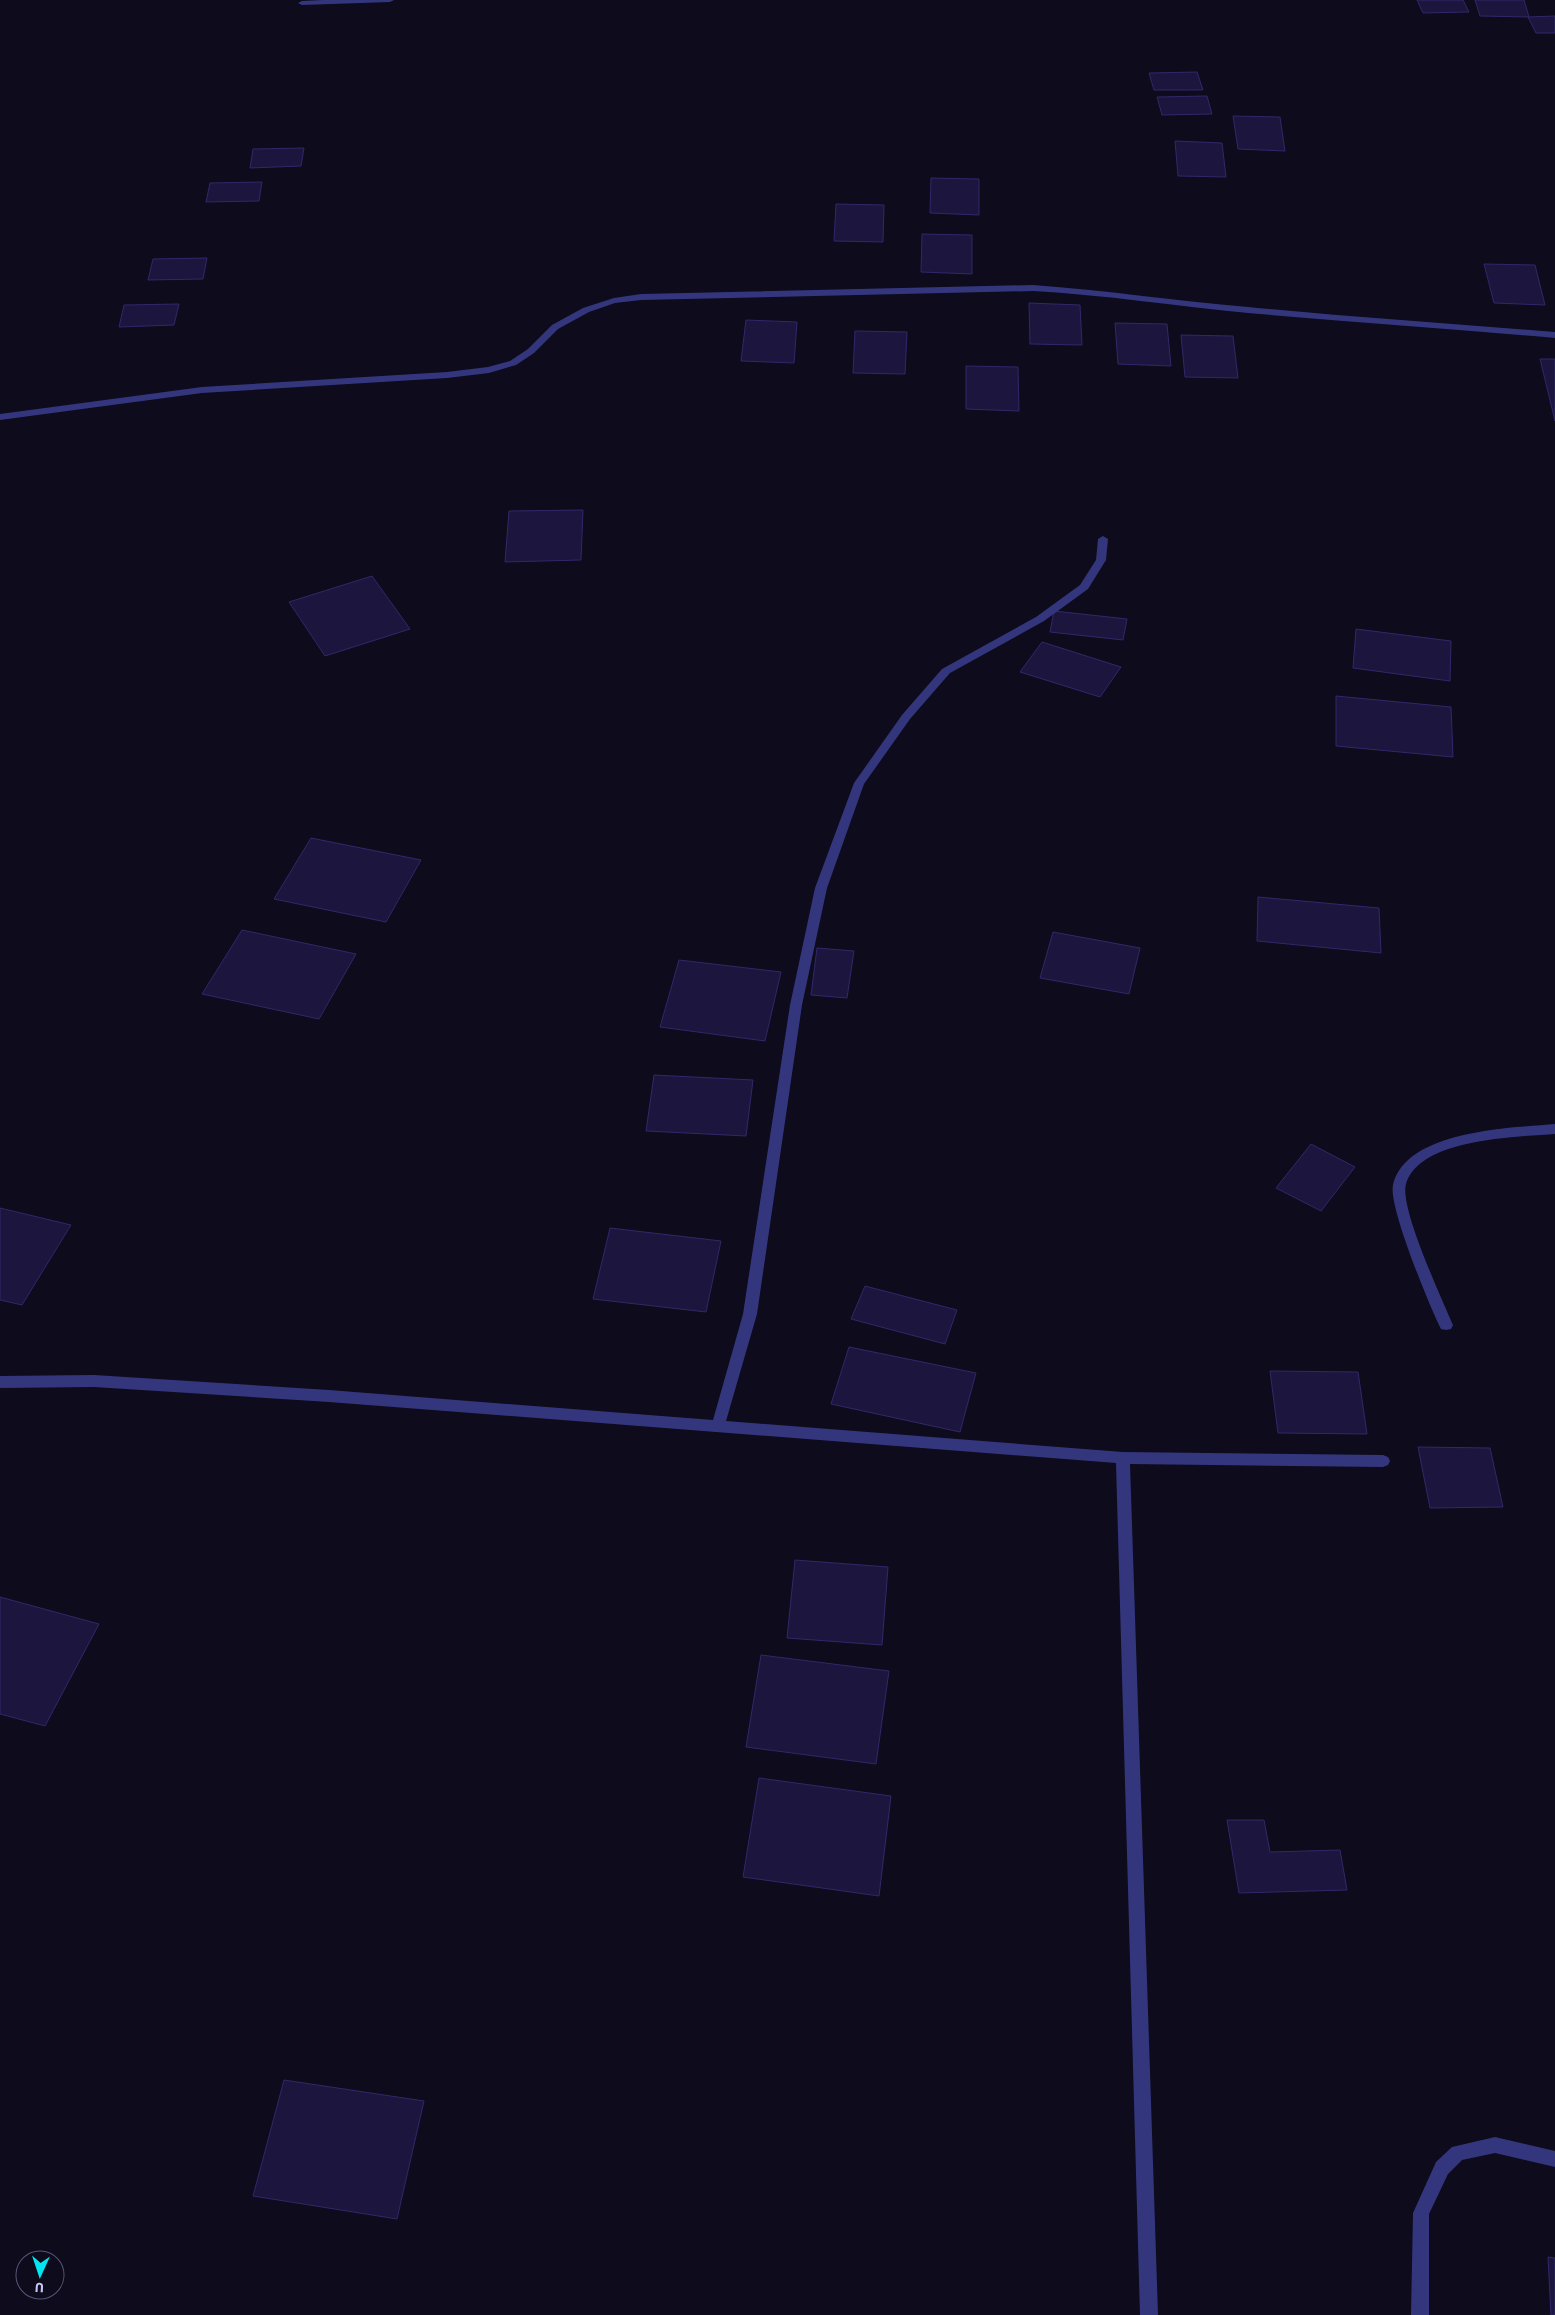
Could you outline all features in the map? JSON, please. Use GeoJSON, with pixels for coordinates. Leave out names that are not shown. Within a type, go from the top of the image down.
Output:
{"type":"FeatureCollection","features":[{"type":"Feature","properties":{"kind":"street"},"geometry":{"type":"LineString","coordinates":[[302,3],[390,0]]}},
{"type":"Feature","properties":{"kind":"street"},"geometry":{"type":"LineString","coordinates":[[0,417],[202,390],[447,375],[489,370],[513,363],[531,352],[555,327],[586,310],[641,297],[1033,288],[1098,292],[1168,302],[1240,309],[1555,335]]}},
{"type":"Feature","properties":{"kind":"street"},"geometry":{"type":"LineString","coordinates":[[718,1427],[750,1314],[796,1005],[821,888],[859,783],[906,717],[946,671],[1040,619],[1084,587],[1101,560],[1103,540]]}},
{"type":"Feature","properties":{"kind":"street"},"geometry":{"type":"LineString","coordinates":[[1446,1325],[1401,1209],[1399,1186],[1407,1167],[1427,1153],[1458,1141],[1555,1128]]}},
{"type":"Feature","properties":{"kind":"street"},"geometry":{"type":"LineString","coordinates":[[0,1382],[94,1381],[329,1396],[1124,1458],[1383,1461]]}},
{"type":"Feature","properties":{"kind":"street"},"geometry":{"type":"LineString","coordinates":[[1124,1458],[1149,2315]]}},
{"type":"Feature","properties":{"kind":"street"},"geometry":{"type":"LineString","coordinates":[[1420,2315],[1421,2213],[1442,2168],[1458,2154],[1495,2145],[1555,2159]]}},
{"type":"Feature","properties":{"kind":"building"},"geometry":{"type":"Polygon","coordinates":[[[1417,0],[1463,0],[1469,12],[1423,13],[1417,0]]]}},
{"type":"Feature","properties":{"kind":"building"},"geometry":{"type":"Polygon","coordinates":[[[1475,0],[1524,0],[1529,17],[1480,16],[1475,0]]]}},
{"type":"Feature","properties":{"kind":"building"},"geometry":{"type":"Polygon","coordinates":[[[1555,16],[1555,33],[1536,33],[1528,17],[1555,16]]]}},
{"type":"Feature","properties":{"kind":"building"},"geometry":{"type":"Polygon","coordinates":[[[1197,72],[1203,90],[1154,90],[1149,73],[1197,72]]]}},
{"type":"Feature","properties":{"kind":"building"},"geometry":{"type":"Polygon","coordinates":[[[1207,96],[1212,114],[1162,115],[1157,97],[1207,96]]]}},
{"type":"Feature","properties":{"kind":"building"},"geometry":{"type":"Polygon","coordinates":[[[1233,116],[1280,117],[1285,151],[1238,149],[1233,116]]]}},
{"type":"Feature","properties":{"kind":"building"},"geometry":{"type":"Polygon","coordinates":[[[1175,141],[1222,143],[1226,177],[1178,176],[1175,141]]]}},
{"type":"Feature","properties":{"kind":"building"},"geometry":{"type":"Polygon","coordinates":[[[304,148],[301,166],[250,168],[253,149],[304,148]]]}},
{"type":"Feature","properties":{"kind":"building"},"geometry":{"type":"Polygon","coordinates":[[[931,178],[979,179],[979,215],[930,213],[931,178]]]}},
{"type":"Feature","properties":{"kind":"building"},"geometry":{"type":"Polygon","coordinates":[[[262,182],[259,201],[206,202],[210,183],[262,182]]]}},
{"type":"Feature","properties":{"kind":"building"},"geometry":{"type":"Polygon","coordinates":[[[836,204],[884,205],[883,242],[834,241],[836,204]]]}},
{"type":"Feature","properties":{"kind":"building"},"geometry":{"type":"Polygon","coordinates":[[[922,234],[972,235],[972,274],[921,272],[922,234]]]}},
{"type":"Feature","properties":{"kind":"building"},"geometry":{"type":"Polygon","coordinates":[[[207,258],[203,279],[148,280],[153,259],[207,258]]]}},
{"type":"Feature","properties":{"kind":"building"},"geometry":{"type":"Polygon","coordinates":[[[1484,264],[1535,265],[1545,305],[1494,303],[1484,264]]]}},
{"type":"Feature","properties":{"kind":"building"},"geometry":{"type":"Polygon","coordinates":[[[1029,303],[1080,305],[1082,345],[1030,344],[1029,303]]]}},
{"type":"Feature","properties":{"kind":"building"},"geometry":{"type":"Polygon","coordinates":[[[179,304],[174,325],[119,327],[124,305],[179,304]]]}},
{"type":"Feature","properties":{"kind":"building"},"geometry":{"type":"Polygon","coordinates":[[[746,320],[797,322],[794,363],[741,361],[746,320]]]}},
{"type":"Feature","properties":{"kind":"building"},"geometry":{"type":"Polygon","coordinates":[[[1115,323],[1167,324],[1171,366],[1118,364],[1115,323]]]}},
{"type":"Feature","properties":{"kind":"building"},"geometry":{"type":"Polygon","coordinates":[[[855,331],[907,332],[905,374],[853,373],[855,331]]]}},
{"type":"Feature","properties":{"kind":"building"},"geometry":{"type":"Polygon","coordinates":[[[1181,335],[1233,336],[1238,378],[1185,377],[1181,335]]]}},
{"type":"Feature","properties":{"kind":"building"},"geometry":{"type":"Polygon","coordinates":[[[1540,359],[1555,359],[1555,421],[1540,359]]]}},
{"type":"Feature","properties":{"kind":"building"},"geometry":{"type":"Polygon","coordinates":[[[966,366],[1018,367],[1019,411],[966,409],[966,366]]]}},
{"type":"Feature","properties":{"kind":"building"},"geometry":{"type":"Polygon","coordinates":[[[583,510],[581,560],[505,562],[509,511],[583,510]]]}},
{"type":"Feature","properties":{"kind":"building"},"geometry":{"type":"Polygon","coordinates":[[[372,576],[410,629],[325,656],[289,602],[372,576]]]}},
{"type":"Feature","properties":{"kind":"building"},"geometry":{"type":"Polygon","coordinates":[[[1054,611],[1127,619],[1123,640],[1050,632],[1054,611]]]}},
{"type":"Feature","properties":{"kind":"building"},"geometry":{"type":"Polygon","coordinates":[[[1356,629],[1451,641],[1450,681],[1353,668],[1356,629]]]}},
{"type":"Feature","properties":{"kind":"building"},"geometry":{"type":"Polygon","coordinates":[[[1042,642],[1121,667],[1100,697],[1020,672],[1042,642]]]}},
{"type":"Feature","properties":{"kind":"building"},"geometry":{"type":"Polygon","coordinates":[[[1336,696],[1451,707],[1453,757],[1336,746],[1336,696]]]}},
{"type":"Feature","properties":{"kind":"building"},"geometry":{"type":"Polygon","coordinates":[[[311,838],[421,860],[386,922],[274,899],[311,838]]]}},
{"type":"Feature","properties":{"kind":"building"},"geometry":{"type":"Polygon","coordinates":[[[1258,897],[1379,908],[1381,953],[1257,941],[1258,897]]]}},
{"type":"Feature","properties":{"kind":"building"},"geometry":{"type":"Polygon","coordinates":[[[242,930],[356,954],[319,1019],[202,994],[242,930]]]}},
{"type":"Feature","properties":{"kind":"building"},"geometry":{"type":"Polygon","coordinates":[[[1053,932],[1140,948],[1129,994],[1040,978],[1053,932]]]}},
{"type":"Feature","properties":{"kind":"building"},"geometry":{"type":"Polygon","coordinates":[[[817,948],[854,951],[847,998],[811,995],[817,948]]]}},
{"type":"Feature","properties":{"kind":"building"},"geometry":{"type":"Polygon","coordinates":[[[679,960],[781,972],[765,1041],[660,1027],[679,960]]]}},
{"type":"Feature","properties":{"kind":"building"},"geometry":{"type":"Polygon","coordinates":[[[654,1075],[753,1080],[746,1136],[646,1131],[654,1075]]]}},
{"type":"Feature","properties":{"kind":"building"},"geometry":{"type":"Polygon","coordinates":[[[1311,1144],[1355,1167],[1321,1211],[1276,1188],[1311,1144]]]}},
{"type":"Feature","properties":{"kind":"building"},"geometry":{"type":"Polygon","coordinates":[[[0,1208],[71,1225],[22,1305],[0,1300],[0,1208]]]}},
{"type":"Feature","properties":{"kind":"building"},"geometry":{"type":"Polygon","coordinates":[[[610,1228],[721,1241],[706,1312],[593,1299],[610,1228]]]}},
{"type":"Feature","properties":{"kind":"building"},"geometry":{"type":"Polygon","coordinates":[[[865,1286],[957,1310],[945,1344],[851,1319],[865,1286]]]}},
{"type":"Feature","properties":{"kind":"building"},"geometry":{"type":"Polygon","coordinates":[[[849,1347],[976,1373],[960,1432],[831,1404],[849,1347]]]}},
{"type":"Feature","properties":{"kind":"building"},"geometry":{"type":"Polygon","coordinates":[[[1270,1371],[1358,1372],[1367,1434],[1278,1433],[1270,1371]]]}},
{"type":"Feature","properties":{"kind":"building"},"geometry":{"type":"Polygon","coordinates":[[[1418,1447],[1490,1448],[1503,1507],[1430,1508],[1418,1447]]]}},
{"type":"Feature","properties":{"kind":"building"},"geometry":{"type":"Polygon","coordinates":[[[795,1560],[888,1567],[882,1645],[787,1638],[795,1560]]]}},
{"type":"Feature","properties":{"kind":"building"},"geometry":{"type":"Polygon","coordinates":[[[0,1597],[99,1624],[45,1726],[0,1714],[0,1597]]]}},
{"type":"Feature","properties":{"kind":"building"},"geometry":{"type":"Polygon","coordinates":[[[761,1655],[889,1671],[876,1764],[746,1747],[761,1655]]]}},
{"type":"Feature","properties":{"kind":"building"},"geometry":{"type":"Polygon","coordinates":[[[759,1778],[891,1796],[879,1896],[743,1877],[759,1778]]]}},
{"type":"Feature","properties":{"kind":"building"},"geometry":{"type":"Polygon","coordinates":[[[1227,1820],[1264,1820],[1270,1852],[1340,1850],[1347,1890],[1239,1893],[1227,1820]]]}},
{"type":"Feature","properties":{"kind":"building"},"geometry":{"type":"Polygon","coordinates":[[[284,2080],[424,2101],[397,2219],[253,2196],[284,2080]]]}},
{"type":"Feature","properties":{"kind":"building"},"geometry":{"type":"Polygon","coordinates":[[[1548,2257],[1555,2258],[1555,2315],[1551,2315],[1548,2257]]]}}]}
